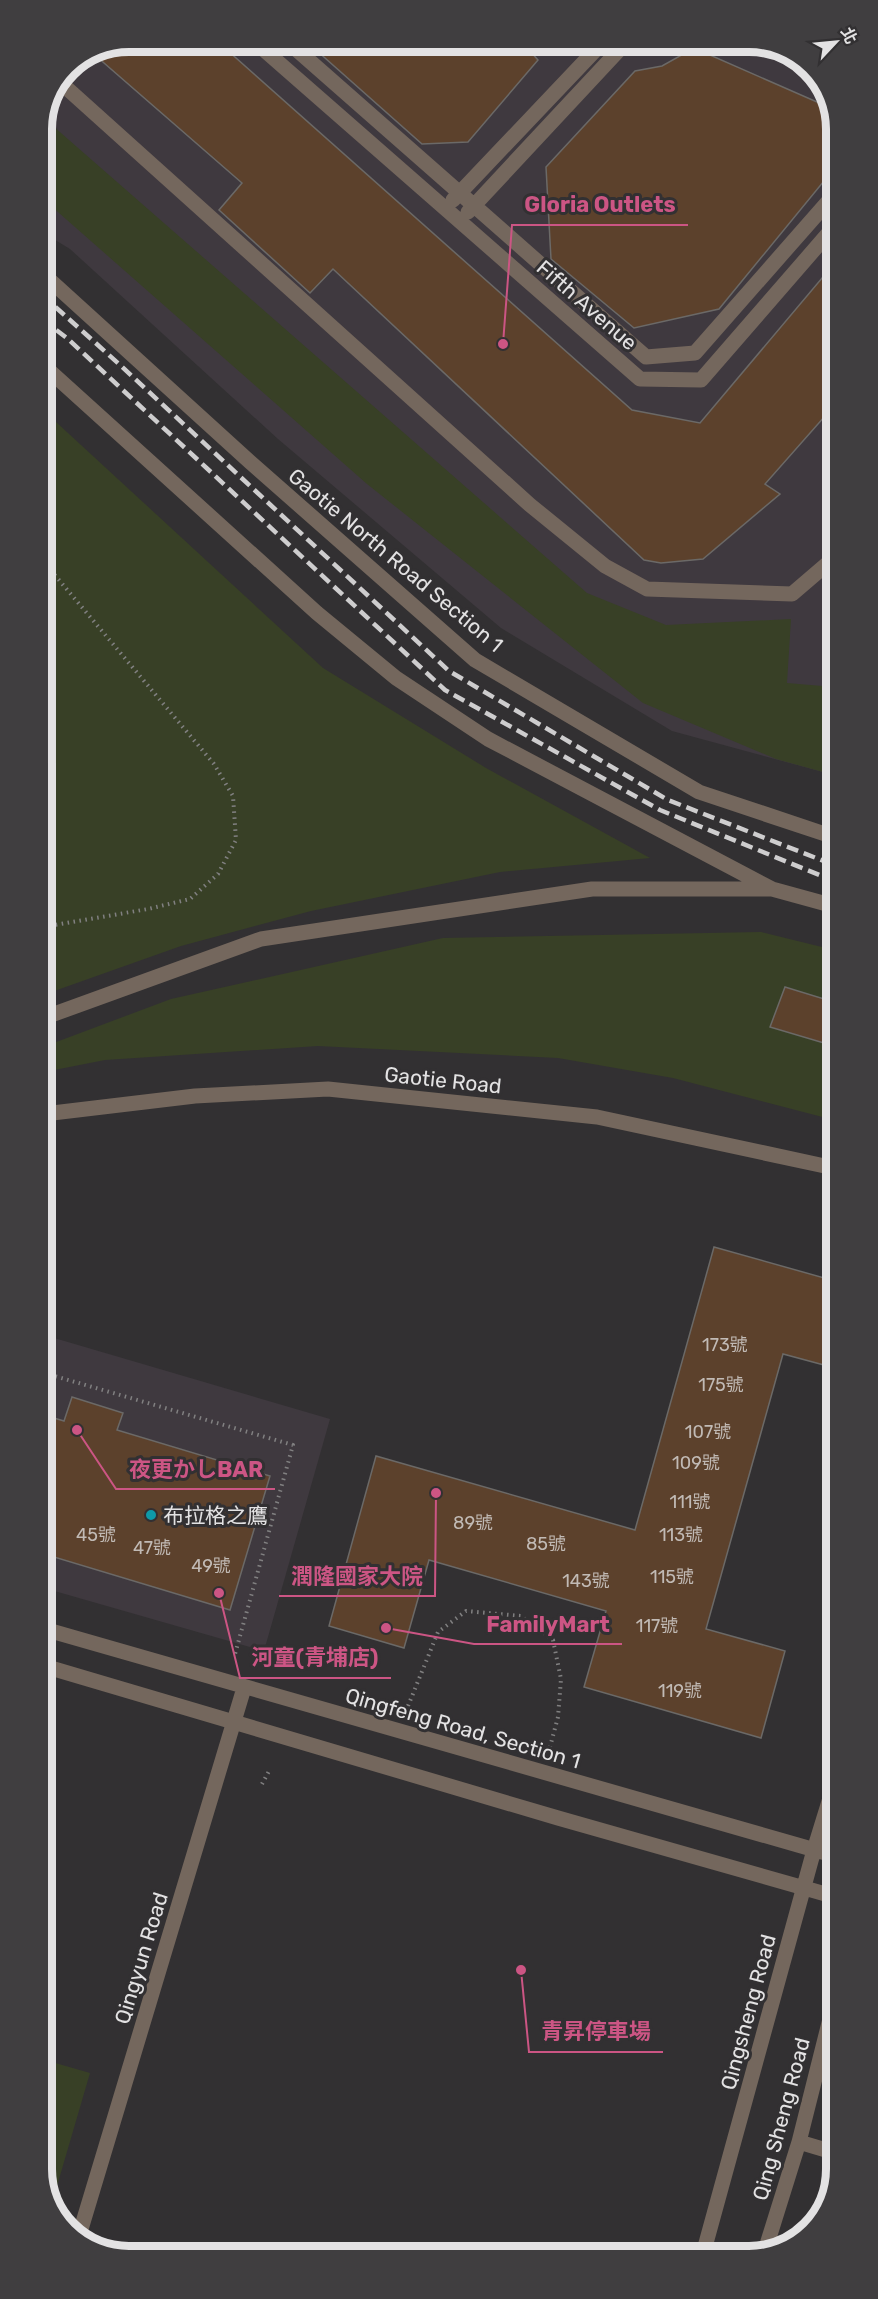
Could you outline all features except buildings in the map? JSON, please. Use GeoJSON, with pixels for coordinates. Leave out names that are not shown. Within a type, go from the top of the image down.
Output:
{"type":"FeatureCollection","features":[{"type":"Feature","properties":{"kind":"street","name":"Fifth Avenue"},"geometry":{"type":"LineString","coordinates":[[267,52],[640,379],[701,380],[826,236]]}},
{"type":"Feature","properties":{"kind":"street","name":"Fifth Avenue"},"geometry":{"type":"LineString","coordinates":[[300,52],[646,357],[695,353],[826,204]]}},
{"type":"Feature","properties":{"kind":"street"},"geometry":{"type":"LineString","coordinates":[[445,208],[593,53]]}},
{"type":"Feature","properties":{"kind":"street"},"geometry":{"type":"LineString","coordinates":[[460,221],[617,53]]}},
{"type":"Feature","properties":{"kind":"street"},"geometry":{"type":"LineString","coordinates":[[66,87],[530,505],[605,566],[647,589],[792,594],[826,565]]}},
{"type":"Feature","properties":{"kind":"street","name":"Gaotie North Road Section 1"},"geometry":{"type":"LineString","coordinates":[[53,283],[250,462],[475,660],[699,792],[826,834]]}},
{"type":"Feature","properties":{"kind":"street"},"geometry":{"type":"LineString","coordinates":[[53,375],[308,605],[396,678],[488,739],[772,889],[826,904]]}},
{"type":"Feature","properties":{"kind":"street"},"geometry":{"type":"LineString","coordinates":[[53,1015],[261,939],[592,889],[772,889]]}},
{"type":"Feature","properties":{"kind":"street","name":"Gaotie Road"},"geometry":{"type":"LineString","coordinates":[[53,1113],[195,1096],[328,1089],[597,1117],[826,1166]]}},
{"type":"Feature","properties":{"kind":"street","name":"Qingfeng Road, Section 1"},"geometry":{"type":"LineString","coordinates":[[52,1631],[826,1853]]}},
{"type":"Feature","properties":{"kind":"street"},"geometry":{"type":"LineString","coordinates":[[52,1668],[558,1818],[826,1894]]}},
{"type":"Feature","properties":{"kind":"street","name":"Qingyun Road"},"geometry":{"type":"LineString","coordinates":[[81,2229],[244,1688]]}},
{"type":"Feature","properties":{"kind":"street","name":"Qingsheng Road"},"geometry":{"type":"LineString","coordinates":[[705,2246],[826,1811]]}},
{"type":"Feature","properties":{"kind":"street","name":"Qing Sheng Road"},"geometry":{"type":"LineString","coordinates":[[767,2244],[799,2142],[826,2035]]}},
{"type":"Feature","properties":{"kind":"street"},"geometry":{"type":"LineString","coordinates":[[799,2142],[826,2150]]}},
{"type":"Feature","properties":{"kind":"path"},"geometry":{"type":"LineString","coordinates":[[53,573],[214,764],[233,796],[236,840],[218,874],[190,899],[148,909],[53,925]]}},
{"type":"Feature","properties":{"kind":"path"},"geometry":{"type":"LineString","coordinates":[[52,1375],[293,1445],[235,1654]]}},
{"type":"Feature","properties":{"kind":"path"},"geometry":{"type":"LineString","coordinates":[[408,1706],[438,1632],[466,1611],[521,1616],[553,1640],[561,1679],[558,1717],[550,1747]]}},
{"type":"Feature","properties":{"kind":"path"},"geometry":{"type":"LineString","coordinates":[[262,1784],[269,1771]]}},
{"type":"Feature","properties":{"kind":"shaded area"},"geometry":{"type":"Polygon","coordinates":[[[130,52],[753,53],[768,55],[787,63],[806,79],[818,96],[826,130],[826,773],[672,731],[501,628],[278,439],[70,249],[53,239],[55,110],[66,87],[75,75],[87,66],[100,58],[130,52]]]}},
{"type":"Feature","properties":{"kind":"shaded area","name":"布拉格之鷹"},"geometry":{"type":"Polygon","coordinates":[[[52,1337],[330,1419],[264,1651],[52,1590],[52,1337]]]}},
{"type":"Feature","properties":{"kind":"green space"},"geometry":{"type":"Polygon","coordinates":[[[53,126],[587,593],[666,625],[791,619],[787,683],[826,686],[826,773],[776,759],[643,703],[367,484],[53,208],[53,126]]]}},
{"type":"Feature","properties":{"kind":"green space"},"geometry":{"type":"Polygon","coordinates":[[[53,419],[323,668],[486,768],[650,858],[500,872],[311,911],[181,946],[53,992],[53,419]]]}},
{"type":"Feature","properties":{"kind":"green space"},"geometry":{"type":"Polygon","coordinates":[[[761,932],[826,948],[826,1118],[673,1078],[558,1058],[318,1046],[105,1060],[53,1070],[53,1043],[171,999],[443,938],[761,932]]]}},
{"type":"Feature","properties":{"kind":"green space"},"geometry":{"type":"Polygon","coordinates":[[[52,2062],[90,2073],[56,2191],[52,2169],[52,2062]]]}},
{"type":"Feature","properties":{"kind":"railway"},"geometry":{"type":"LineString","coordinates":[[53,305],[449,671],[668,800],[826,862]]}},
{"type":"Feature","properties":{"kind":"railway"},"geometry":{"type":"LineString","coordinates":[[53,327],[445,690],[660,810],[826,878]]}},
{"type":"Feature","properties":{"kind":"place","name":"Gloria Outlets"},"geometry":{"type":"Point","coordinates":[503,344]}},
{"type":"Feature","properties":{"kind":"place","name":"夜更かしBAR"},"geometry":{"type":"Point","coordinates":[77,1430]}},
{"type":"Feature","properties":{"kind":"place","name":"潤隆國家大院"},"geometry":{"type":"Point","coordinates":[436,1493]}},
{"type":"Feature","properties":{"kind":"place","name":"布拉格之鷹"},"geometry":{"type":"Point","coordinates":[151,1515]}},
{"type":"Feature","properties":{"kind":"place","name":"河童(青埔店)"},"geometry":{"type":"Point","coordinates":[219,1593]}},
{"type":"Feature","properties":{"kind":"place","name":"FamilyMart"},"geometry":{"type":"Point","coordinates":[386,1628]}},
{"type":"Feature","properties":{"kind":"place","name":"青昇停車場"},"geometry":{"type":"Point","coordinates":[521,1970]}}]}
